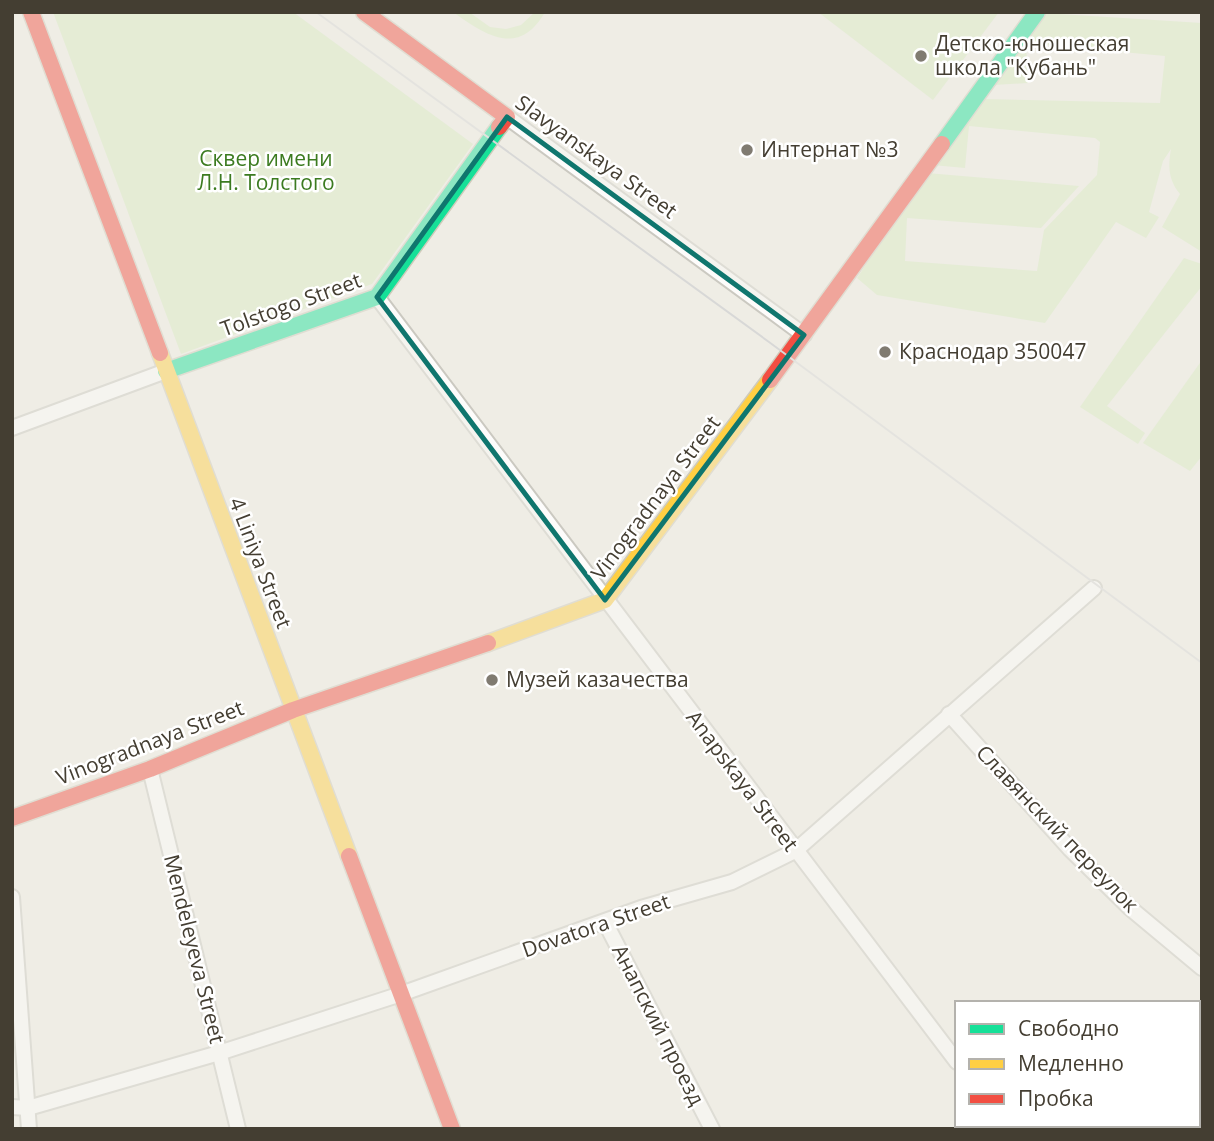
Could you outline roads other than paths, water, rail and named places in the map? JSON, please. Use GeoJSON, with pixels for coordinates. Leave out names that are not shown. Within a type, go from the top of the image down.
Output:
{"type":"FeatureCollection","features":[{"type":"Feature","properties":{"kind":"street","name":"4 Liniya Street"},"geometry":{"type":"LineString","coordinates":[[31,12],[452,1129]]}},
{"type":"Feature","properties":{"kind":"street","name":"Slavyanskaya Street"},"geometry":{"type":"LineString","coordinates":[[363,12],[804,335]]}},
{"type":"Feature","properties":{"kind":"street","name":"Vinogradnaya Street"},"geometry":{"type":"LineString","coordinates":[[12,818],[150,769],[293,710],[456,655],[606,600],[804,335],[1037,12]]}},
{"type":"Feature","properties":{"kind":"street","name":"Tolstogo Street"},"geometry":{"type":"LineString","coordinates":[[12,428],[377,297],[507,117]]}},
{"type":"Feature","properties":{"kind":"street","name":"Anapskaya Street"},"geometry":{"type":"LineString","coordinates":[[377,297],[955,1059]]}},
{"type":"Feature","properties":{"kind":"street","name":"Dovatora Street"},"geometry":{"type":"LineString","coordinates":[[12,1107],[28,1108],[219,1053],[401,994],[641,908],[733,882],[795,851],[1094,588]]}},
{"type":"Feature","properties":{"kind":"street","name":"Славянский переулок"},"geometry":{"type":"LineString","coordinates":[[949,714],[1070,849],[1130,908],[1202,968]]}},
{"type":"Feature","properties":{"kind":"street","name":"Mendeleyeva Street"},"geometry":{"type":"LineString","coordinates":[[150,769],[238,1129]]}},
{"type":"Feature","properties":{"kind":"street"},"geometry":{"type":"LineString","coordinates":[[12,897],[29,1129]]}},
{"type":"Feature","properties":{"kind":"street","name":"Анапский проезд"},"geometry":{"type":"LineString","coordinates":[[605,922],[712,1129]]}},
{"type":"Feature","properties":{"kind":"tram line"},"geometry":{"type":"LineString","coordinates":[[316,12],[769,342],[1202,663]]}},
{"type":"Feature","properties":{"kind":"place","name":"Детско-юношеская школа \"Кубань\""},"geometry":{"type":"Point","coordinates":[921,56]}},
{"type":"Feature","properties":{"kind":"place","name":"Интернат №3"},"geometry":{"type":"Point","coordinates":[747,150]}},
{"type":"Feature","properties":{"kind":"place","name":"Краснодар 350047"},"geometry":{"type":"Point","coordinates":[885,352]}},
{"type":"Feature","properties":{"kind":"place","name":"Музей казачества"},"geometry":{"type":"Point","coordinates":[492,680]}},
{"type":"Feature","properties":{"kind":"park label","name":"Сквер имени Л.Н. Толстого"},"geometry":{"type":"Point","coordinates":[266,171]}}]}
